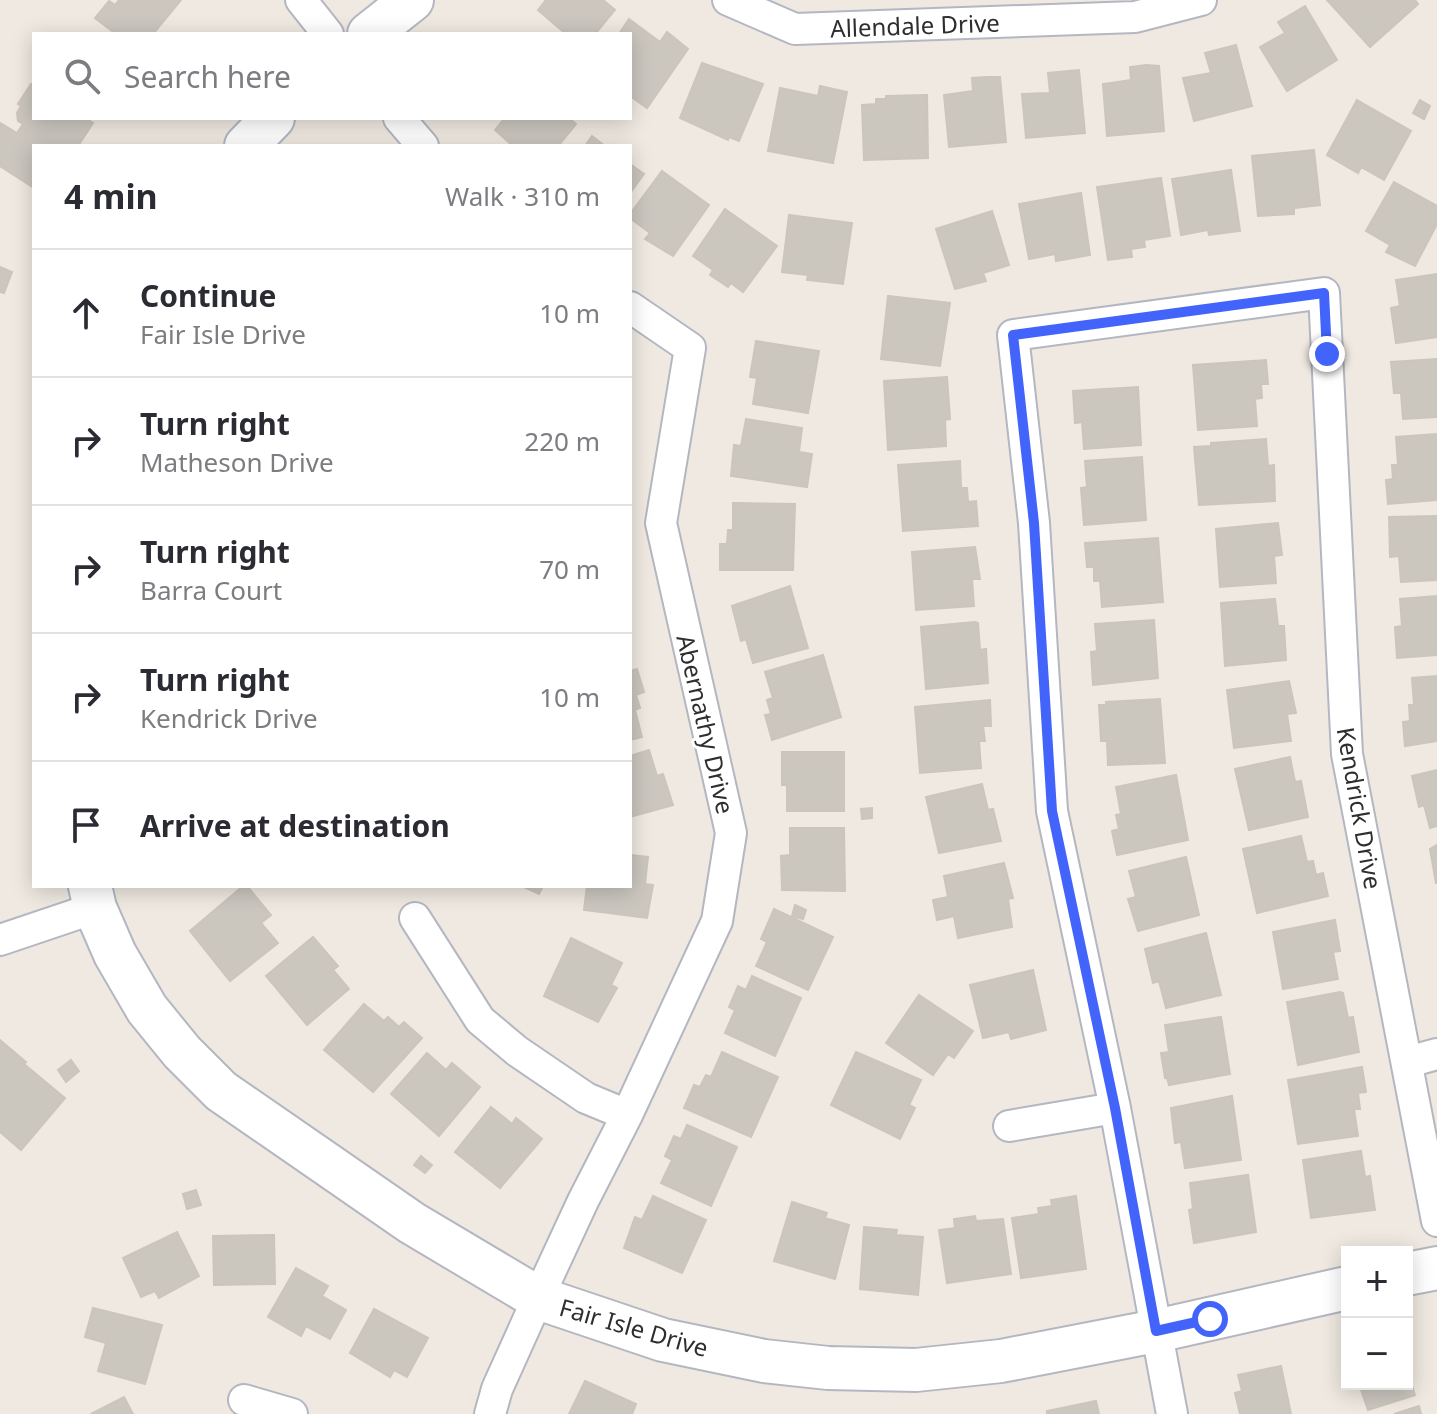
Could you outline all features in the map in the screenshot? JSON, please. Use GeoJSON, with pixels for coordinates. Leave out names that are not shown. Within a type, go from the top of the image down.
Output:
{"type":"FeatureCollection","features":[{"type":"Feature","properties":{"kind":"street"},"geometry":{"type":"LineString","coordinates":[[301,0],[326,32]]}},
{"type":"Feature","properties":{"kind":"street"},"geometry":{"type":"LineString","coordinates":[[372,32],[412,0]]}},
{"type":"Feature","properties":{"kind":"street","name":"Allendale Drive"},"geometry":{"type":"LineString","coordinates":[[728,0],[795,29],[1135,17],[1201,0]]}},
{"type":"Feature","properties":{"kind":"street"},"geometry":{"type":"LineString","coordinates":[[248,144],[271,120]]}},
{"type":"Feature","properties":{"kind":"street"},"geometry":{"type":"LineString","coordinates":[[401,120],[421,144]]}},
{"type":"Feature","properties":{"kind":"street","name":"Kendrick Drive"},"geometry":{"type":"LineString","coordinates":[[1115,1108],[1052,811],[1034,523],[1013,335],[1324,293],[1347,754],[1423,1058],[1437,1221]]}},
{"type":"Feature","properties":{"kind":"street","name":"Abernathy Drive"},"geometry":{"type":"LineString","coordinates":[[490,1414],[497,1389],[538,1298],[717,921],[731,833],[661,523],[690,348],[632,308]]}},
{"type":"Feature","properties":{"kind":"street"},"geometry":{"type":"LineString","coordinates":[[0,940],[92,897]]}},
{"type":"Feature","properties":{"kind":"street","name":"Fair Isle Drive"},"geometry":{"type":"LineString","coordinates":[[92,897],[115,954],[147,1009],[182,1052],[221,1091],[412,1223],[538,1298],[663,1340],[764,1361],[828,1368],[916,1370],[1001,1361],[1156,1331],[1341,1289]]}},
{"type":"Feature","properties":{"kind":"street"},"geometry":{"type":"LineString","coordinates":[[415,918],[480,1020],[517,1051],[575,1091],[627,1115]]}},
{"type":"Feature","properties":{"kind":"street"},"geometry":{"type":"LineString","coordinates":[[1009,1126],[1115,1108],[1172,1414]]}},
{"type":"Feature","properties":{"kind":"street"},"geometry":{"type":"LineString","coordinates":[[1413,1273],[1437,1268]]}},
{"type":"Feature","properties":{"kind":"street"},"geometry":{"type":"LineString","coordinates":[[244,1400],[292,1414]]}},
{"type":"Feature","properties":{"kind":"building"},"geometry":{"type":"Polygon","coordinates":[[[119,0],[181,0],[155,32],[113,32],[95,18],[109,1],[115,5],[119,0]]]}},
{"type":"Feature","properties":{"kind":"building"},"geometry":{"type":"Polygon","coordinates":[[[546,0],[603,0],[615,10],[597,32],[564,32],[538,10],[546,0]]]}},
{"type":"Feature","properties":{"kind":"building"},"geometry":{"type":"Polygon","coordinates":[[[1327,0],[1415,0],[1418,4],[1370,47],[1327,0]]]}},
{"type":"Feature","properties":{"kind":"building"},"geometry":{"type":"Polygon","coordinates":[[[1305,6],[1337,60],[1287,91],[1260,47],[1285,33],[1278,22],[1305,6]]]}},
{"type":"Feature","properties":{"kind":"building"},"geometry":{"type":"Polygon","coordinates":[[[629,19],[660,42],[667,32],[688,49],[647,108],[632,97],[632,32],[620,32],[629,19]]]}},
{"type":"Feature","properties":{"kind":"building"},"geometry":{"type":"Polygon","coordinates":[[[1236,45],[1252,106],[1194,121],[1183,78],[1211,73],[1205,53],[1236,45]]]}},
{"type":"Feature","properties":{"kind":"building"},"geometry":{"type":"Polygon","coordinates":[[[702,63],[763,84],[739,141],[729,137],[728,140],[680,118],[702,63]]]}},
{"type":"Feature","properties":{"kind":"building"},"geometry":{"type":"Polygon","coordinates":[[[1159,66],[1164,131],[1107,136],[1103,84],[1131,80],[1130,67],[1159,66]]]}},
{"type":"Feature","properties":{"kind":"building"},"geometry":{"type":"Polygon","coordinates":[[[1079,70],[1085,133],[1026,138],[1022,94],[1050,93],[1048,73],[1079,70]]]}},
{"type":"Feature","properties":{"kind":"building"},"geometry":{"type":"Polygon","coordinates":[[[1000,77],[1006,142],[949,147],[944,95],[973,91],[972,78],[1000,77]]]}},
{"type":"Feature","properties":{"kind":"building"},"geometry":{"type":"Polygon","coordinates":[[[31,84],[32,120],[88,120],[93,123],[79,144],[32,144],[32,187],[0,166],[0,123],[17,133],[23,124],[18,121],[17,113],[21,106],[18,104],[31,84]]]}},
{"type":"Feature","properties":{"kind":"building"},"geometry":{"type":"Polygon","coordinates":[[[820,86],[847,92],[833,163],[768,151],[780,88],[818,96],[820,86]]]}},
{"type":"Feature","properties":{"kind":"building"},"geometry":{"type":"Polygon","coordinates":[[[927,95],[928,158],[864,160],[862,105],[876,104],[876,99],[886,99],[886,96],[927,95]]]}},
{"type":"Feature","properties":{"kind":"building"},"geometry":{"type":"Polygon","coordinates":[[[1357,100],[1411,131],[1384,180],[1361,167],[1358,173],[1327,155],[1357,100]]]}},
{"type":"Feature","properties":{"kind":"building"},"geometry":{"type":"Polygon","coordinates":[[[1420,100],[1430,106],[1424,119],[1413,113],[1420,100]]]}},
{"type":"Feature","properties":{"kind":"building"},"geometry":{"type":"Polygon","coordinates":[[[503,120],[571,120],[576,124],[560,144],[511,144],[495,130],[503,120]]]}},
{"type":"Feature","properties":{"kind":"building"},"geometry":{"type":"Polygon","coordinates":[[[592,136],[602,144],[586,144],[592,136]]]}},
{"type":"Feature","properties":{"kind":"building"},"geometry":{"type":"Polygon","coordinates":[[[1314,150],[1320,205],[1294,208],[1294,214],[1258,216],[1252,156],[1314,150]]]}},
{"type":"Feature","properties":{"kind":"building"},"geometry":{"type":"Polygon","coordinates":[[[632,165],[644,174],[632,190],[632,165]]]}},
{"type":"Feature","properties":{"kind":"building"},"geometry":{"type":"Polygon","coordinates":[[[1231,170],[1240,231],[1209,235],[1208,230],[1181,235],[1172,179],[1231,170]]]}},
{"type":"Feature","properties":{"kind":"building"},"geometry":{"type":"Polygon","coordinates":[[[662,171],[709,205],[673,256],[645,239],[650,233],[632,220],[632,211],[662,171]]]}},
{"type":"Feature","properties":{"kind":"building"},"geometry":{"type":"Polygon","coordinates":[[[1161,178],[1170,236],[1144,240],[1145,247],[1131,249],[1132,257],[1108,260],[1097,187],[1161,178]]]}},
{"type":"Feature","properties":{"kind":"building"},"geometry":{"type":"Polygon","coordinates":[[[1394,182],[1437,206],[1437,224],[1415,266],[1386,252],[1390,245],[1366,231],[1394,182]]]}},
{"type":"Feature","properties":{"kind":"building"},"geometry":{"type":"Polygon","coordinates":[[[1081,193],[1090,255],[1056,261],[1055,254],[1029,259],[1019,204],[1081,193]]]}},
{"type":"Feature","properties":{"kind":"building"},"geometry":{"type":"Polygon","coordinates":[[[725,209],[777,246],[743,292],[731,283],[728,287],[710,275],[713,270],[693,256],[725,209]]]}},
{"type":"Feature","properties":{"kind":"building"},"geometry":{"type":"Polygon","coordinates":[[[992,211],[1009,265],[983,273],[986,281],[955,289],[936,229],[992,211]]]}},
{"type":"Feature","properties":{"kind":"building"},"geometry":{"type":"Polygon","coordinates":[[[789,215],[852,223],[843,284],[807,280],[808,275],[782,272],[789,215]]]}},
{"type":"Feature","properties":{"kind":"building"},"geometry":{"type":"Polygon","coordinates":[[[0,267],[12,272],[4,293],[0,292],[0,267]]]}},
{"type":"Feature","properties":{"kind":"building"},"geometry":{"type":"Polygon","coordinates":[[[1437,274],[1437,337],[1396,343],[1391,308],[1400,306],[1396,280],[1437,274]]]}},
{"type":"Feature","properties":{"kind":"building"},"geometry":{"type":"Polygon","coordinates":[[[888,296],[950,303],[940,366],[881,359],[888,296]]]}},
{"type":"Feature","properties":{"kind":"building"},"geometry":{"type":"Polygon","coordinates":[[[756,341],[819,351],[808,413],[753,404],[757,378],[750,377],[756,341]]]}},
{"type":"Feature","properties":{"kind":"building"},"geometry":{"type":"Polygon","coordinates":[[[1437,359],[1437,417],[1403,419],[1401,393],[1394,393],[1391,362],[1437,359]]]}},
{"type":"Feature","properties":{"kind":"building"},"geometry":{"type":"Polygon","coordinates":[[[1266,360],[1268,384],[1261,384],[1262,398],[1255,399],[1257,426],[1198,430],[1193,365],[1266,360]]]}},
{"type":"Feature","properties":{"kind":"building"},"geometry":{"type":"Polygon","coordinates":[[[947,377],[950,419],[945,420],[946,446],[888,450],[884,381],[947,377]]]}},
{"type":"Feature","properties":{"kind":"building"},"geometry":{"type":"Polygon","coordinates":[[[1138,387],[1141,445],[1084,449],[1082,422],[1075,423],[1073,391],[1138,387]]]}},
{"type":"Feature","properties":{"kind":"building"},"geometry":{"type":"Polygon","coordinates":[[[746,419],[802,428],[799,452],[812,454],[807,487],[731,476],[734,445],[741,446],[746,419]]]}},
{"type":"Feature","properties":{"kind":"building"},"geometry":{"type":"Polygon","coordinates":[[[1437,434],[1437,500],[1388,504],[1386,480],[1393,479],[1392,465],[1398,465],[1396,437],[1437,434]]]}},
{"type":"Feature","properties":{"kind":"building"},"geometry":{"type":"Polygon","coordinates":[[[1266,439],[1268,466],[1274,465],[1275,501],[1199,505],[1194,447],[1266,439]]]}},
{"type":"Feature","properties":{"kind":"building"},"geometry":{"type":"Polygon","coordinates":[[[1142,457],[1146,520],[1084,525],[1081,488],[1087,487],[1085,461],[1142,457]]]}},
{"type":"Feature","properties":{"kind":"building"},"geometry":{"type":"Polygon","coordinates":[[[960,461],[961,488],[967,488],[968,502],[976,501],[978,526],[903,531],[898,465],[960,461]]]}},
{"type":"Feature","properties":{"kind":"building"},"geometry":{"type":"Polygon","coordinates":[[[733,503],[795,504],[793,570],[720,570],[720,544],[727,544],[728,530],[733,530],[733,503]]]}},
{"type":"Feature","properties":{"kind":"building"},"geometry":{"type":"Polygon","coordinates":[[[1437,516],[1437,580],[1401,582],[1399,556],[1390,557],[1389,517],[1437,516]]]}},
{"type":"Feature","properties":{"kind":"building"},"geometry":{"type":"Polygon","coordinates":[[[1278,523],[1282,555],[1274,556],[1276,583],[1220,587],[1216,529],[1278,523]]]}},
{"type":"Feature","properties":{"kind":"building"},"geometry":{"type":"Polygon","coordinates":[[[1158,538],[1163,602],[1102,607],[1100,581],[1094,581],[1094,567],[1087,567],[1085,543],[1158,538]]]}},
{"type":"Feature","properties":{"kind":"building"},"geometry":{"type":"Polygon","coordinates":[[[975,547],[980,579],[972,579],[974,606],[916,610],[912,552],[975,547]]]}},
{"type":"Feature","properties":{"kind":"building"},"geometry":{"type":"Polygon","coordinates":[[[790,586],[808,648],[753,663],[746,639],[741,641],[732,606],[790,586]]]}},
{"type":"Feature","properties":{"kind":"building"},"geometry":{"type":"Polygon","coordinates":[[[1437,596],[1437,655],[1397,658],[1395,627],[1402,626],[1400,599],[1437,596]]]}},
{"type":"Feature","properties":{"kind":"building"},"geometry":{"type":"Polygon","coordinates":[[[1275,599],[1278,626],[1284,626],[1286,660],[1225,666],[1221,603],[1275,599]]]}},
{"type":"Feature","properties":{"kind":"building"},"geometry":{"type":"Polygon","coordinates":[[[1154,620],[1158,678],[1093,685],[1091,652],[1097,651],[1095,624],[1154,620]]]}},
{"type":"Feature","properties":{"kind":"building"},"geometry":{"type":"Polygon","coordinates":[[[978,623],[980,650],[986,649],[988,683],[926,689],[921,627],[978,623]]]}},
{"type":"Feature","properties":{"kind":"building"},"geometry":{"type":"Polygon","coordinates":[[[823,655],[841,717],[772,740],[765,715],[771,714],[767,700],[773,698],[765,672],[823,655]]]}},
{"type":"Feature","properties":{"kind":"building"},"geometry":{"type":"Polygon","coordinates":[[[637,669],[644,692],[636,695],[640,708],[635,710],[642,737],[632,740],[632,670],[637,669]]]}},
{"type":"Feature","properties":{"kind":"building"},"geometry":{"type":"Polygon","coordinates":[[[1437,676],[1437,741],[1405,746],[1403,722],[1410,721],[1409,705],[1414,705],[1412,678],[1437,676]]]}},
{"type":"Feature","properties":{"kind":"building"},"geometry":{"type":"Polygon","coordinates":[[[1289,681],[1296,713],[1287,714],[1291,741],[1234,748],[1227,690],[1289,681]]]}},
{"type":"Feature","properties":{"kind":"building"},"geometry":{"type":"Polygon","coordinates":[[[1160,699],[1165,763],[1108,765],[1107,741],[1101,741],[1099,705],[1160,699]]]}},
{"type":"Feature","properties":{"kind":"building"},"geometry":{"type":"Polygon","coordinates":[[[990,700],[991,726],[983,726],[985,741],[979,741],[981,768],[920,773],[915,707],[990,700]]]}},
{"type":"Feature","properties":{"kind":"building"},"geometry":{"type":"Polygon","coordinates":[[[649,750],[657,776],[663,774],[673,805],[632,816],[632,755],[649,750]]]}},
{"type":"Feature","properties":{"kind":"building"},"geometry":{"type":"Polygon","coordinates":[[[782,752],[844,752],[844,811],[787,811],[787,785],[782,785],[782,752]]]}},
{"type":"Feature","properties":{"kind":"building"},"geometry":{"type":"Polygon","coordinates":[[[1290,757],[1295,782],[1301,781],[1308,817],[1249,830],[1235,769],[1290,757]]]}},
{"type":"Feature","properties":{"kind":"building"},"geometry":{"type":"Polygon","coordinates":[[[1437,770],[1437,826],[1430,828],[1424,805],[1419,807],[1412,776],[1437,770]]]}},
{"type":"Feature","properties":{"kind":"building"},"geometry":{"type":"Polygon","coordinates":[[[1176,775],[1188,840],[1117,855],[1112,831],[1119,829],[1116,815],[1121,814],[1116,787],[1176,775]]]}},
{"type":"Feature","properties":{"kind":"building"},"geometry":{"type":"Polygon","coordinates":[[[982,784],[988,810],[993,809],[1001,841],[939,853],[926,797],[982,784]]]}},
{"type":"Feature","properties":{"kind":"building"},"geometry":{"type":"Polygon","coordinates":[[[872,808],[872,818],[862,819],[861,809],[872,808]]]}},
{"type":"Feature","properties":{"kind":"building"},"geometry":{"type":"Polygon","coordinates":[[[790,828],[844,828],[845,891],[782,890],[781,856],[790,855],[790,828]]]}},
{"type":"Feature","properties":{"kind":"building"},"geometry":{"type":"Polygon","coordinates":[[[1301,836],[1307,862],[1313,861],[1316,875],[1323,873],[1328,896],[1257,913],[1243,849],[1301,836]]]}},
{"type":"Feature","properties":{"kind":"building"},"geometry":{"type":"Polygon","coordinates":[[[1437,845],[1437,883],[1436,883],[1430,849],[1437,845]]]}},
{"type":"Feature","properties":{"kind":"building"},"geometry":{"type":"Polygon","coordinates":[[[632,855],[648,857],[645,884],[653,885],[647,918],[584,910],[587,888],[632,888],[632,855]]]}},
{"type":"Feature","properties":{"kind":"building"},"geometry":{"type":"Polygon","coordinates":[[[1186,857],[1199,915],[1138,931],[1128,899],[1136,897],[1129,871],[1186,857]]]}},
{"type":"Feature","properties":{"kind":"building"},"geometry":{"type":"Polygon","coordinates":[[[1004,863],[1013,898],[1008,899],[1012,927],[958,938],[954,916],[937,920],[933,900],[948,897],[944,876],[1004,863]]]}},
{"type":"Feature","properties":{"kind":"building"},"geometry":{"type":"Polygon","coordinates":[[[241,888],[249,888],[271,915],[261,923],[278,943],[230,981],[190,931],[241,888]]]}},
{"type":"Feature","properties":{"kind":"building"},"geometry":{"type":"Polygon","coordinates":[[[526,888],[542,888],[539,894],[526,888]]]}},
{"type":"Feature","properties":{"kind":"building"},"geometry":{"type":"Polygon","coordinates":[[[795,905],[806,910],[803,919],[792,916],[795,905]]]}},
{"type":"Feature","properties":{"kind":"building"},"geometry":{"type":"Polygon","coordinates":[[[774,909],[833,937],[808,990],[756,966],[767,942],[761,939],[774,909]]]}},
{"type":"Feature","properties":{"kind":"building"},"geometry":{"type":"Polygon","coordinates":[[[1335,920],[1340,951],[1333,952],[1338,979],[1283,989],[1273,932],[1335,920]]]}},
{"type":"Feature","properties":{"kind":"building"},"geometry":{"type":"Polygon","coordinates":[[[1206,933],[1221,995],[1166,1008],[1159,981],[1153,983],[1145,949],[1206,933]]]}},
{"type":"Feature","properties":{"kind":"building"},"geometry":{"type":"Polygon","coordinates":[[[313,937],[338,966],[333,970],[349,989],[307,1025],[266,976],[313,937]]]}},
{"type":"Feature","properties":{"kind":"building"},"geometry":{"type":"Polygon","coordinates":[[[571,938],[622,963],[611,985],[617,988],[598,1022],[544,996],[571,938]]]}},
{"type":"Feature","properties":{"kind":"building"},"geometry":{"type":"Polygon","coordinates":[[[1033,970],[1046,1030],[1011,1039],[1009,1032],[983,1038],[970,985],[1033,970]]]}},
{"type":"Feature","properties":{"kind":"building"},"geometry":{"type":"Polygon","coordinates":[[[752,976],[801,998],[775,1056],[725,1033],[735,1010],[729,1007],[738,986],[746,990],[752,976]]]}},
{"type":"Feature","properties":{"kind":"building"},"geometry":{"type":"Polygon","coordinates":[[[1343,993],[1348,1018],[1353,1017],[1359,1052],[1298,1065],[1287,1002],[1343,993]]]}},
{"type":"Feature","properties":{"kind":"building"},"geometry":{"type":"Polygon","coordinates":[[[919,995],[973,1031],[954,1058],[948,1054],[933,1075],[886,1043],[919,995]]]}},
{"type":"Feature","properties":{"kind":"building"},"geometry":{"type":"Polygon","coordinates":[[[364,1004],[384,1021],[388,1017],[399,1027],[404,1022],[422,1038],[373,1092],[324,1050],[364,1004]]]}},
{"type":"Feature","properties":{"kind":"building"},"geometry":{"type":"Polygon","coordinates":[[[1221,1017],[1230,1074],[1169,1085],[1161,1053],[1169,1052],[1165,1025],[1221,1017]]]}},
{"type":"Feature","properties":{"kind":"building"},"geometry":{"type":"Polygon","coordinates":[[[0,1040],[65,1098],[21,1150],[0,1132],[0,1040]]]}},
{"type":"Feature","properties":{"kind":"building"},"geometry":{"type":"Polygon","coordinates":[[[722,1052],[778,1077],[751,1137],[684,1108],[694,1085],[700,1087],[706,1075],[711,1077],[722,1052]]]}},
{"type":"Feature","properties":{"kind":"building"},"geometry":{"type":"Polygon","coordinates":[[[856,1052],[921,1080],[909,1105],[915,1108],[900,1139],[831,1105],[856,1052]]]}},
{"type":"Feature","properties":{"kind":"building"},"geometry":{"type":"Polygon","coordinates":[[[427,1053],[446,1070],[452,1063],[480,1087],[439,1136],[391,1094],[427,1053]]]}},
{"type":"Feature","properties":{"kind":"building"},"geometry":{"type":"Polygon","coordinates":[[[71,1060],[79,1071],[66,1082],[58,1070],[71,1060]]]}},
{"type":"Feature","properties":{"kind":"building"},"geometry":{"type":"Polygon","coordinates":[[[1362,1067],[1366,1092],[1358,1093],[1360,1109],[1354,1109],[1358,1136],[1298,1144],[1288,1080],[1362,1067]]]}},
{"type":"Feature","properties":{"kind":"building"},"geometry":{"type":"Polygon","coordinates":[[[1232,1096],[1241,1160],[1185,1168],[1181,1142],[1175,1143],[1171,1108],[1232,1096]]]}},
{"type":"Feature","properties":{"kind":"building"},"geometry":{"type":"Polygon","coordinates":[[[491,1107],[512,1124],[516,1118],[542,1139],[500,1188],[455,1152],[491,1107]]]}},
{"type":"Feature","properties":{"kind":"building"},"geometry":{"type":"Polygon","coordinates":[[[687,1125],[737,1147],[711,1206],[661,1183],[672,1160],[665,1156],[674,1136],[681,1139],[687,1125]]]}},
{"type":"Feature","properties":{"kind":"building"},"geometry":{"type":"Polygon","coordinates":[[[1361,1151],[1365,1177],[1370,1176],[1375,1210],[1311,1218],[1303,1160],[1361,1151]]]}},
{"type":"Feature","properties":{"kind":"building"},"geometry":{"type":"Polygon","coordinates":[[[421,1156],[432,1165],[425,1173],[414,1165],[421,1156]]]}},
{"type":"Feature","properties":{"kind":"building"},"geometry":{"type":"Polygon","coordinates":[[[1248,1175],[1256,1232],[1194,1243],[1189,1210],[1193,1209],[1190,1183],[1248,1175]]]}},
{"type":"Feature","properties":{"kind":"building"},"geometry":{"type":"Polygon","coordinates":[[[196,1190],[201,1205],[187,1209],[183,1194],[196,1190]]]}},
{"type":"Feature","properties":{"kind":"building"},"geometry":{"type":"Polygon","coordinates":[[[653,1196],[706,1220],[682,1273],[624,1248],[635,1217],[642,1220],[653,1196]]]}},
{"type":"Feature","properties":{"kind":"building"},"geometry":{"type":"Polygon","coordinates":[[[1076,1196],[1086,1269],[1021,1278],[1012,1218],[1039,1214],[1038,1208],[1052,1206],[1051,1200],[1076,1196]]]}},
{"type":"Feature","properties":{"kind":"building"},"geometry":{"type":"Polygon","coordinates":[[[792,1202],[827,1213],[825,1218],[849,1225],[835,1279],[774,1261],[792,1202]]]}},
{"type":"Feature","properties":{"kind":"building"},"geometry":{"type":"Polygon","coordinates":[[[975,1216],[976,1221],[1003,1219],[1011,1274],[947,1283],[939,1230],[955,1228],[954,1219],[975,1216]]]}},
{"type":"Feature","properties":{"kind":"building"},"geometry":{"type":"Polygon","coordinates":[[[864,1227],[897,1230],[896,1235],[923,1237],[918,1295],[860,1289],[864,1227]]]}},
{"type":"Feature","properties":{"kind":"building"},"geometry":{"type":"Polygon","coordinates":[[[177,1232],[199,1276],[159,1298],[155,1291],[141,1297],[123,1258],[177,1232]]]}},
{"type":"Feature","properties":{"kind":"building"},"geometry":{"type":"Polygon","coordinates":[[[274,1235],[275,1284],[214,1285],[213,1236],[274,1235]]]}},
{"type":"Feature","properties":{"kind":"building"},"geometry":{"type":"Polygon","coordinates":[[[296,1268],[328,1286],[322,1296],[346,1310],[330,1339],[306,1326],[301,1336],[268,1317],[296,1268]]]}},
{"type":"Feature","properties":{"kind":"building"},"geometry":{"type":"Polygon","coordinates":[[[93,1308],[162,1325],[145,1384],[98,1371],[106,1343],[85,1337],[93,1308]]]}},
{"type":"Feature","properties":{"kind":"building"},"geometry":{"type":"Polygon","coordinates":[[[374,1309],[428,1338],[407,1377],[394,1370],[390,1377],[350,1353],[374,1309]]]}},
{"type":"Feature","properties":{"kind":"building"},"geometry":{"type":"Polygon","coordinates":[[[1281,1366],[1291,1414],[1240,1414],[1235,1393],[1242,1391],[1238,1375],[1281,1366]]]}},
{"type":"Feature","properties":{"kind":"building"},"geometry":{"type":"Polygon","coordinates":[[[585,1381],[636,1404],[632,1414],[569,1414],[585,1381]]]}},
{"type":"Feature","properties":{"kind":"building"},"geometry":{"type":"Polygon","coordinates":[[[1413,1389],[1415,1395],[1368,1410],[1361,1390],[1413,1389]]]}},
{"type":"Feature","properties":{"kind":"building"},"geometry":{"type":"Polygon","coordinates":[[[124,1397],[133,1414],[91,1414],[124,1397]]]}},
{"type":"Feature","properties":{"kind":"building"},"geometry":{"type":"Polygon","coordinates":[[[1096,1401],[1099,1414],[1047,1414],[1047,1411],[1096,1401]]]}},
{"type":"Feature","properties":{"kind":"building"},"geometry":{"type":"Polygon","coordinates":[[[1419,1406],[1421,1414],[1394,1414],[1419,1406]]]}},
{"type":"Feature","properties":{"kind":"route"},"geometry":{"type":"LineString","coordinates":[[1210,1319],[1156,1331],[1115,1108],[1052,811],[1034,523],[1013,335],[1324,293],[1327,354]]}}]}
